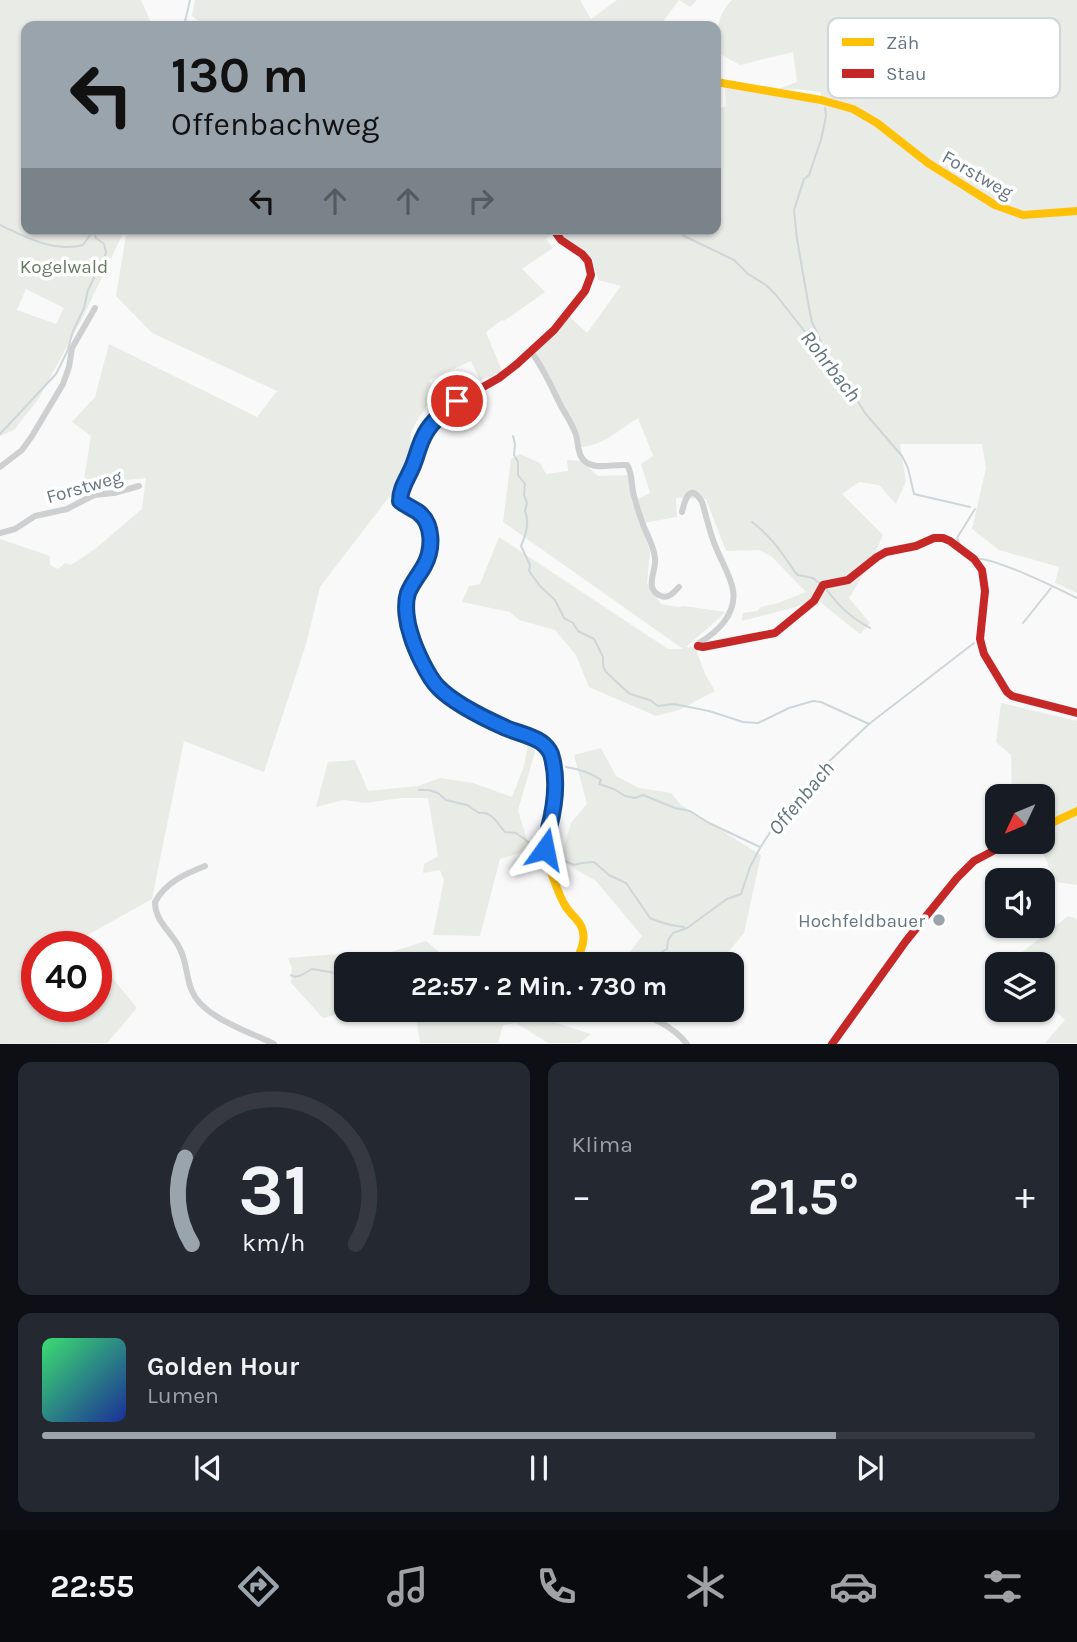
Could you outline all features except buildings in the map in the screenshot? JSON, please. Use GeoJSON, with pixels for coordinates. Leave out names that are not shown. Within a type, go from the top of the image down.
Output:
{"type":"FeatureCollection","features":[{"type":"Feature","properties":{"kind":"street","name":"Forstweg"},"geometry":{"type":"LineString","coordinates":[[721,83],[821,100],[853,109],[877,123],[928,163],[995,205],[1023,215],[1077,211]]}},
{"type":"Feature","properties":{"kind":"street"},"geometry":{"type":"LineString","coordinates":[[557,235],[561,241],[586,257],[592,277],[576,303],[532,353],[437,417],[423,436],[399,500],[418,512],[428,527],[431,548],[425,565],[409,591],[406,607],[411,635],[437,686],[469,709],[539,741],[551,754],[555,784],[545,849],[563,902],[581,926],[583,946],[580,952]]}},
{"type":"Feature","properties":{"kind":"street"},"geometry":{"type":"LineString","coordinates":[[0,467],[22,450],[63,384],[72,348],[94,309]]}},
{"type":"Feature","properties":{"kind":"street"},"geometry":{"type":"LineString","coordinates":[[532,353],[542,367],[575,433],[582,459],[597,466],[627,465],[630,469],[640,517],[655,555],[656,564],[651,578],[654,590],[666,597],[679,587]]}},
{"type":"Feature","properties":{"kind":"street","name":"Forstweg"},"geometry":{"type":"LineString","coordinates":[[0,533],[15,529],[35,516],[67,509],[94,495],[139,486]]}},
{"type":"Feature","properties":{"kind":"street"},"geometry":{"type":"LineString","coordinates":[[682,512],[687,496],[690,493],[698,496],[733,590],[734,602],[727,618],[715,632],[699,643],[699,647],[775,633],[814,601],[823,585],[848,580],[881,554],[916,546],[934,538],[943,538],[974,559],[982,570],[985,591],[980,639],[984,654],[1007,692],[1012,696],[1077,713]]}},
{"type":"Feature","properties":{"kind":"street"},"geometry":{"type":"LineString","coordinates":[[1055,821],[1077,811]]}},
{"type":"Feature","properties":{"kind":"street"},"geometry":{"type":"LineString","coordinates":[[832,1044],[957,877],[974,861],[987,854]]}},
{"type":"Feature","properties":{"kind":"street"},"geometry":{"type":"LineString","coordinates":[[205,866],[184,874],[166,887],[155,902],[157,917],[180,948],[191,989],[198,1002],[213,1014],[274,1044]]}},
{"type":"Feature","properties":{"kind":"street"},"geometry":{"type":"LineString","coordinates":[[659,1022],[687,1044]]}},
{"type":"Feature","properties":{"kind":"green space","name":"Kogelwald"},"geometry":{"type":"Polygon","coordinates":[[[0,0],[141,0],[150,21],[21,21],[21,235],[122,235],[83,317],[39,398],[14,430],[0,436],[0,0]],[[26,289],[17,310],[56,324],[64,308],[26,289]]]}},
{"type":"Feature","properties":{"kind":"green space"},"geometry":{"type":"Polygon","coordinates":[[[195,0],[580,0],[591,19],[617,0],[679,0],[664,21],[198,21],[192,16],[195,0]]]}},
{"type":"Feature","properties":{"kind":"green space"},"geometry":{"type":"Polygon","coordinates":[[[679,0],[697,0],[690,7],[679,0]]]}},
{"type":"Feature","properties":{"kind":"green space"},"geometry":{"type":"Polygon","coordinates":[[[732,0],[1077,0],[1077,593],[1055,583],[1059,567],[999,550],[972,529],[986,468],[982,444],[900,444],[906,481],[896,504],[879,485],[859,482],[842,494],[883,535],[872,560],[849,598],[870,623],[860,634],[815,598],[796,607],[742,621],[743,613],[757,611],[761,607],[806,592],[771,556],[759,550],[726,551],[706,499],[676,498],[677,517],[643,523],[636,500],[650,493],[641,464],[653,456],[638,418],[603,441],[579,447],[535,351],[568,315],[587,333],[621,286],[598,280],[592,259],[562,235],[721,235],[721,108],[726,106],[725,86],[821,101],[821,92],[778,89],[797,82],[793,52],[740,65],[721,55],[719,21],[732,0]]]}},
{"type":"Feature","properties":{"kind":"green space"},"geometry":{"type":"Polygon","coordinates":[[[126,235],[551,235],[546,239],[553,248],[522,269],[545,292],[486,332],[502,371],[480,380],[471,361],[429,380],[430,401],[411,434],[411,464],[398,496],[389,497],[320,587],[306,644],[264,772],[184,741],[152,899],[95,931],[21,931],[21,1022],[112,1022],[112,977],[137,1008],[107,1043],[0,1044],[0,539],[50,556],[50,565],[58,569],[65,563],[71,565],[95,549],[142,509],[146,478],[83,485],[91,436],[72,422],[95,397],[109,344],[257,417],[277,391],[152,333],[116,296],[126,235]]]}},
{"type":"Feature","properties":{"kind":"green space"},"geometry":{"type":"Polygon","coordinates":[[[520,454],[540,463],[546,474],[568,471],[567,460],[581,461],[598,476],[628,475],[632,501],[650,552],[647,583],[661,604],[726,612],[686,647],[695,647],[715,691],[679,710],[656,716],[589,687],[576,655],[555,630],[519,620],[510,612],[462,602],[469,586],[480,584],[499,537],[668,649],[683,649],[503,522],[511,459],[520,454]]]}},
{"type":"Feature","properties":{"kind":"green space"},"geometry":{"type":"Polygon","coordinates":[[[1001,703],[1077,721],[1077,885],[1057,882],[1055,868],[1050,868],[1043,854],[1055,854],[1055,784],[1012,784],[1011,755],[996,742],[1001,703]]]}},
{"type":"Feature","properties":{"kind":"green space"},"geometry":{"type":"Polygon","coordinates":[[[528,743],[534,747],[535,752],[518,810],[530,850],[500,859],[480,936],[433,935],[444,880],[440,870],[423,873],[424,864],[438,856],[428,798],[401,798],[365,803],[344,800],[316,807],[328,762],[355,760],[368,791],[418,786],[440,778],[473,783],[512,797],[524,766],[528,743]]]}},
{"type":"Feature","properties":{"kind":"green space"},"geometry":{"type":"Polygon","coordinates":[[[601,748],[616,776],[639,788],[671,793],[681,805],[761,855],[744,933],[728,952],[630,952],[642,936],[596,881],[560,860],[571,823],[587,804],[574,755],[601,748]]]}},
{"type":"Feature","properties":{"kind":"green space"},"geometry":{"type":"Polygon","coordinates":[[[1068,916],[1077,919],[1077,1043],[1045,1043],[1065,1020],[1055,1010],[1055,952],[1022,952],[1040,938],[1055,938],[1055,926],[1068,916]]]}},
{"type":"Feature","properties":{"kind":"green space"},"geometry":{"type":"Polygon","coordinates":[[[426,941],[439,952],[390,952],[426,941]]]}},
{"type":"Feature","properties":{"kind":"green space"},"geometry":{"type":"Polygon","coordinates":[[[334,954],[334,1015],[323,1018],[291,983],[292,968],[288,958],[334,954]]]}},
{"type":"Feature","properties":{"kind":"green space"},"geometry":{"type":"Polygon","coordinates":[[[417,1022],[553,1022],[591,1034],[580,1043],[548,1043],[516,1023],[503,1025],[498,1043],[420,1043],[417,1022]]]}},
{"type":"Feature","properties":{"kind":"waterway"},"geometry":{"type":"LineString","coordinates":[[185,21],[190,0]]}},
{"type":"Feature","properties":{"kind":"waterway"},"geometry":{"type":"LineString","coordinates":[[819,349],[821,342],[809,308],[794,210],[821,140],[825,108]]}},
{"type":"Feature","properties":{"kind":"waterway"},"geometry":{"type":"LineString","coordinates":[[0,225],[21,234]]}},
{"type":"Feature","properties":{"kind":"waterway"},"geometry":{"type":"LineString","coordinates":[[22,235],[61,247],[83,245],[90,235]]}},
{"type":"Feature","properties":{"kind":"waterway"},"geometry":{"type":"LineString","coordinates":[[0,434],[56,374],[67,352],[88,290],[106,253],[104,244],[95,235]]}},
{"type":"Feature","properties":{"kind":"waterway","name":"Rohrbach"},"geometry":{"type":"LineString","coordinates":[[683,235],[734,260],[776,295],[851,390],[865,413],[902,456],[908,468],[914,494],[970,507]]}},
{"type":"Feature","properties":{"kind":"waterway"},"geometry":{"type":"LineString","coordinates":[[513,436],[518,475],[525,484],[527,524],[521,546],[530,565],[529,571],[555,600],[564,618],[573,623],[578,631],[594,639],[603,657],[606,672],[630,694],[650,700],[658,706],[674,704],[743,722],[758,723],[789,708],[813,701],[821,702],[869,724]]}},
{"type":"Feature","properties":{"kind":"waterway","name":"Rohrbach"},"geometry":{"type":"LineString","coordinates":[[960,545],[957,538],[975,509]]}},
{"type":"Feature","properties":{"kind":"waterway"},"geometry":{"type":"LineString","coordinates":[[752,522],[771,539],[798,575],[813,578],[819,583]]}},
{"type":"Feature","properties":{"kind":"waterway","name":"Rohrbach"},"geometry":{"type":"LineString","coordinates":[[978,559],[1011,568],[1077,598]]}},
{"type":"Feature","properties":{"kind":"waterway","name":"Offenbach"},"geometry":{"type":"LineString","coordinates":[[1023,623],[1051,588]]}},
{"type":"Feature","properties":{"kind":"waterway"},"geometry":{"type":"LineString","coordinates":[[826,589],[846,611],[870,628]]}},
{"type":"Feature","properties":{"kind":"waterway","name":"Offenbach"},"geometry":{"type":"LineString","coordinates":[[662,952],[667,949],[668,940],[673,933],[687,928],[727,899],[741,894],[750,867],[776,823],[822,768],[869,724],[974,643]]}},
{"type":"Feature","properties":{"kind":"waterway"},"geometry":{"type":"LineString","coordinates":[[566,767],[593,775],[601,780],[599,784],[625,796],[635,798],[643,795],[690,811],[760,847]]}},
{"type":"Feature","properties":{"kind":"waterway"},"geometry":{"type":"LineString","coordinates":[[419,790],[438,793],[446,800],[487,814],[494,818],[505,832],[516,833],[530,843],[542,846]]}},
{"type":"Feature","properties":{"kind":"waterway"},"geometry":{"type":"LineString","coordinates":[[548,849],[574,865],[594,862],[609,875],[626,883],[650,918],[684,927]]}},
{"type":"Feature","properties":{"kind":"waterway","name":"Offenbach"},"geometry":{"type":"LineString","coordinates":[[291,975],[295,977],[312,969],[334,973]]}},
{"type":"Feature","properties":{"kind":"traffic: slow"},"geometry":{"type":"LineString","coordinates":[[721,83],[821,100],[853,109],[877,123],[928,163],[995,205],[1023,215],[1077,211]]}},
{"type":"Feature","properties":{"kind":"traffic: slow"},"geometry":{"type":"LineString","coordinates":[[408,625],[422,662],[444,690],[458,702],[490,721],[539,740],[551,754],[554,763],[555,796],[545,846],[563,902],[582,929],[583,944],[580,952]]}},
{"type":"Feature","properties":{"kind":"traffic: slow"},"geometry":{"type":"LineString","coordinates":[[1055,821],[1077,811]]}},
{"type":"Feature","properties":{"kind":"traffic: jam"},"geometry":{"type":"LineString","coordinates":[[408,625],[408,596],[427,560],[430,536],[422,516],[399,500],[402,488],[425,436],[437,418],[453,404],[499,378],[517,364],[554,330],[585,291],[591,275],[588,261],[557,235]]}},
{"type":"Feature","properties":{"kind":"traffic: jam"},"geometry":{"type":"LineString","coordinates":[[698,646],[775,633],[814,601],[823,585],[848,580],[886,552],[916,546],[934,538],[943,538],[974,559],[982,570],[985,591],[980,639],[984,654],[1007,692],[1012,696],[1077,713]]}},
{"type":"Feature","properties":{"kind":"traffic: jam"},"geometry":{"type":"LineString","coordinates":[[832,1044],[906,941],[957,878],[974,861],[987,854]]}},
{"type":"Feature","properties":{"kind":"place","name":"Hochfeldbauer"},"geometry":{"type":"Point","coordinates":[939,920]}},
{"type":"Feature","properties":{"kind":"route"},"geometry":{"type":"LineString","coordinates":[[457,401],[437,417],[423,436],[401,489],[399,500],[424,519],[430,542],[430,552],[425,565],[407,597],[411,635],[437,686],[445,693],[469,709],[534,738],[548,749],[555,784],[545,849]]}}]}
